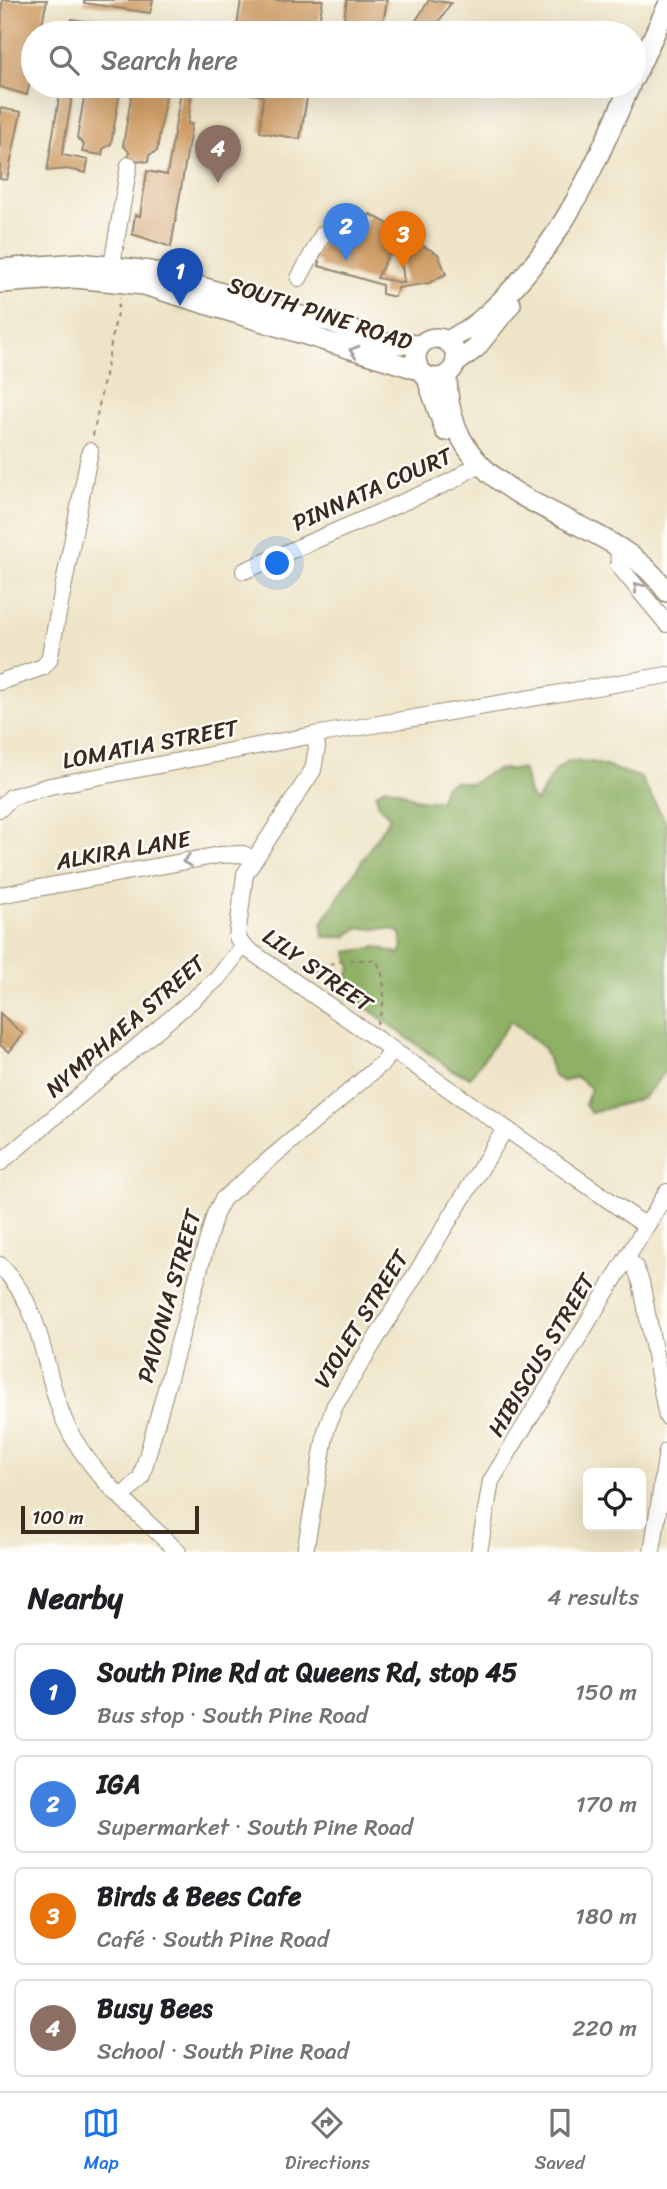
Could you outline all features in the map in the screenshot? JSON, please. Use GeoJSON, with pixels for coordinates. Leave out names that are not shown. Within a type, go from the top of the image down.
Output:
{"type":"FeatureCollection","features":[{"type":"Feature","properties":{"kind":"main road"},"geometry":{"type":"LineString","coordinates":[[646,53],[667,8]]}},
{"type":"Feature","properties":{"kind":"main road"},"geometry":{"type":"LineString","coordinates":[[447,342],[479,321],[521,280],[579,199],[625,98]]}},
{"type":"Feature","properties":{"kind":"main road","name":"SOUTH PINE ROAD"},"geometry":{"type":"LineString","coordinates":[[0,269],[61,263],[112,265],[172,276],[274,309],[331,322],[385,343],[420,345]]}},
{"type":"Feature","properties":{"kind":"main road","name":"SOUTH PINE ROAD"},"geometry":{"type":"LineString","coordinates":[[0,284],[75,278],[144,285],[423,373],[443,427],[475,466],[557,517],[637,559],[667,592]]}},
{"type":"Feature","properties":{"kind":"main road"},"geometry":{"type":"LineString","coordinates":[[451,369],[455,351],[447,342],[430,339],[420,345],[415,357],[423,373],[437,379],[451,369],[476,348],[511,304],[521,280]]}},
{"type":"Feature","properties":{"kind":"main road","name":"SOUTH PINE ROAD"},"geometry":{"type":"LineString","coordinates":[[451,369],[450,410],[475,466]]}},
{"type":"Feature","properties":{"kind":"street"},"geometry":{"type":"LineString","coordinates":[[656,0],[667,2]]}},
{"type":"Feature","properties":{"kind":"street"},"geometry":{"type":"LineString","coordinates":[[112,265],[129,165]]}},
{"type":"Feature","properties":{"kind":"street"},"geometry":{"type":"LineString","coordinates":[[299,278],[323,234],[335,226],[342,228],[348,240]]}},
{"type":"Feature","properties":{"kind":"street"},"geometry":{"type":"LineString","coordinates":[[0,682],[43,667],[49,660],[90,451]]}},
{"type":"Feature","properties":{"kind":"street","name":"PINNATA COURT"},"geometry":{"type":"LineString","coordinates":[[244,571],[452,481],[475,466]]}},
{"type":"Feature","properties":{"kind":"street"},"geometry":{"type":"LineString","coordinates":[[618,547],[620,566],[667,624]]}},
{"type":"Feature","properties":{"kind":"street"},"geometry":{"type":"LineString","coordinates":[[314,735],[667,674]]}},
{"type":"Feature","properties":{"kind":"street","name":"LOMATIA STREET"},"geometry":{"type":"LineString","coordinates":[[0,809],[11,797],[50,786],[314,735]]}},
{"type":"Feature","properties":{"kind":"street","name":"LILY STREET"},"geometry":{"type":"LineString","coordinates":[[314,735],[317,747],[313,770],[245,874],[237,937],[243,946],[646,1226]]}},
{"type":"Feature","properties":{"kind":"street","name":"ALKIRA LANE"},"geometry":{"type":"LineString","coordinates":[[0,895],[220,855],[243,854],[253,859]]}},
{"type":"Feature","properties":{"kind":"street","name":"NYMPHAEA STREET"},"geometry":{"type":"LineString","coordinates":[[0,1163],[217,979],[243,946]]}},
{"type":"Feature","properties":{"kind":"street","name":"PAVONIA STREET"},"geometry":{"type":"LineString","coordinates":[[122,1497],[141,1478],[215,1214],[223,1199],[385,1061],[392,1049]]}},
{"type":"Feature","properties":{"kind":"street","name":"VIOLET STREET"},"geometry":{"type":"LineString","coordinates":[[305,1552],[326,1431],[334,1407],[505,1129]]}},
{"type":"Feature","properties":{"kind":"street","name":"HIBISCUS STREET"},"geometry":{"type":"LineString","coordinates":[[478,1552],[491,1481],[667,1192]]}},
{"type":"Feature","properties":{"kind":"street"},"geometry":{"type":"LineString","coordinates":[[627,1259],[635,1267],[641,1282],[667,1417]]}},
{"type":"Feature","properties":{"kind":"street"},"geometry":{"type":"LineString","coordinates":[[0,1265],[14,1280],[32,1310],[65,1421],[82,1452],[122,1497],[178,1552]]}},
{"type":"Feature","properties":{"kind":"street"},"geometry":{"type":"LineString","coordinates":[[652,1552],[667,1451]]}},
{"type":"Feature","properties":{"kind":"path"},"geometry":{"type":"LineString","coordinates":[[90,451],[121,294]]}},
{"type":"Feature","properties":{"kind":"path"},"geometry":{"type":"LineString","coordinates":[[310,979],[320,968],[336,963],[376,960],[383,971],[384,990],[376,1025]]}},
{"type":"Feature","properties":{"kind":"green space"},"geometry":{"type":"Polygon","coordinates":[[[568,761],[592,762],[640,777],[667,824],[667,1070],[643,1098],[591,1113],[585,1105],[591,1088],[576,1077],[563,1082],[554,1076],[544,1048],[511,1021],[470,1077],[452,1070],[341,989],[351,969],[347,952],[378,947],[399,954],[403,948],[401,933],[391,929],[358,928],[345,937],[323,937],[322,923],[390,817],[379,806],[376,794],[385,787],[423,801],[440,800],[444,787],[454,781],[472,784],[491,772],[516,769],[524,770],[529,795],[536,802],[554,772],[568,761]]]}},
{"type":"Feature","properties":{"kind":"building"},"geometry":{"type":"Polygon","coordinates":[[[2,0],[47,0],[43,21],[21,21],[21,93],[0,87],[2,0]]]}},
{"type":"Feature","properties":{"kind":"building"},"geometry":{"type":"Polygon","coordinates":[[[84,0],[153,0],[150,13],[84,3],[84,0]]]}},
{"type":"Feature","properties":{"kind":"building"},"geometry":{"type":"Polygon","coordinates":[[[241,0],[323,0],[319,21],[238,21],[241,0]]]}},
{"type":"Feature","properties":{"kind":"building"},"geometry":{"type":"Polygon","coordinates":[[[347,0],[387,0],[384,21],[344,18],[347,0]]]}},
{"type":"Feature","properties":{"kind":"building"},"geometry":{"type":"Polygon","coordinates":[[[429,0],[451,3],[439,21],[416,21],[429,0]]]}},
{"type":"Feature","properties":{"kind":"building"},"geometry":{"type":"Polygon","coordinates":[[[59,98],[72,98],[62,155],[88,160],[86,173],[67,169],[47,171],[59,98]]]}},
{"type":"Feature","properties":{"kind":"building"},"geometry":{"type":"Polygon","coordinates":[[[84,98],[119,98],[111,144],[103,149],[102,155],[82,152],[84,145],[77,138],[84,98]]]}},
{"type":"Feature","properties":{"kind":"building"},"geometry":{"type":"Polygon","coordinates":[[[131,98],[165,98],[157,151],[149,155],[148,162],[128,159],[129,152],[123,145],[131,98]]]}},
{"type":"Feature","properties":{"kind":"building"},"geometry":{"type":"Polygon","coordinates":[[[180,98],[191,98],[188,124],[192,124],[171,247],[132,234],[135,215],[140,216],[147,171],[167,175],[180,98]]]}},
{"type":"Feature","properties":{"kind":"building"},"geometry":{"type":"Polygon","coordinates":[[[263,98],[307,98],[300,139],[260,132],[263,98]]]}},
{"type":"Feature","properties":{"kind":"building"},"geometry":{"type":"Polygon","coordinates":[[[0,108],[21,112],[7,180],[0,179],[0,108]]]}},
{"type":"Feature","properties":{"kind":"building"},"geometry":{"type":"Polygon","coordinates":[[[370,214],[392,226],[390,230],[398,236],[409,238],[438,254],[446,274],[429,283],[398,288],[395,297],[382,294],[382,285],[319,266],[320,262],[313,260],[328,234],[356,242],[370,214]],[[388,255],[377,278],[404,283],[401,256],[388,255]]]}},
{"type":"Feature","properties":{"kind":"building"},"geometry":{"type":"Polygon","coordinates":[[[0,1013],[23,1034],[9,1052],[0,1045],[0,1013]]]}},
{"type":"Feature","properties":{"kind":"place","name":"Busy Bees"},"geometry":{"type":"Point","coordinates":[218,183]}},
{"type":"Feature","properties":{"kind":"place","name":"IGA"},"geometry":{"type":"Point","coordinates":[346,261]}},
{"type":"Feature","properties":{"kind":"place","name":"Birds & Bees Cafe"},"geometry":{"type":"Point","coordinates":[403,269]}},
{"type":"Feature","properties":{"kind":"place","name":"South Pine Rd at Queens Rd, stop 45"},"geometry":{"type":"Point","coordinates":[180,306]}}]}
